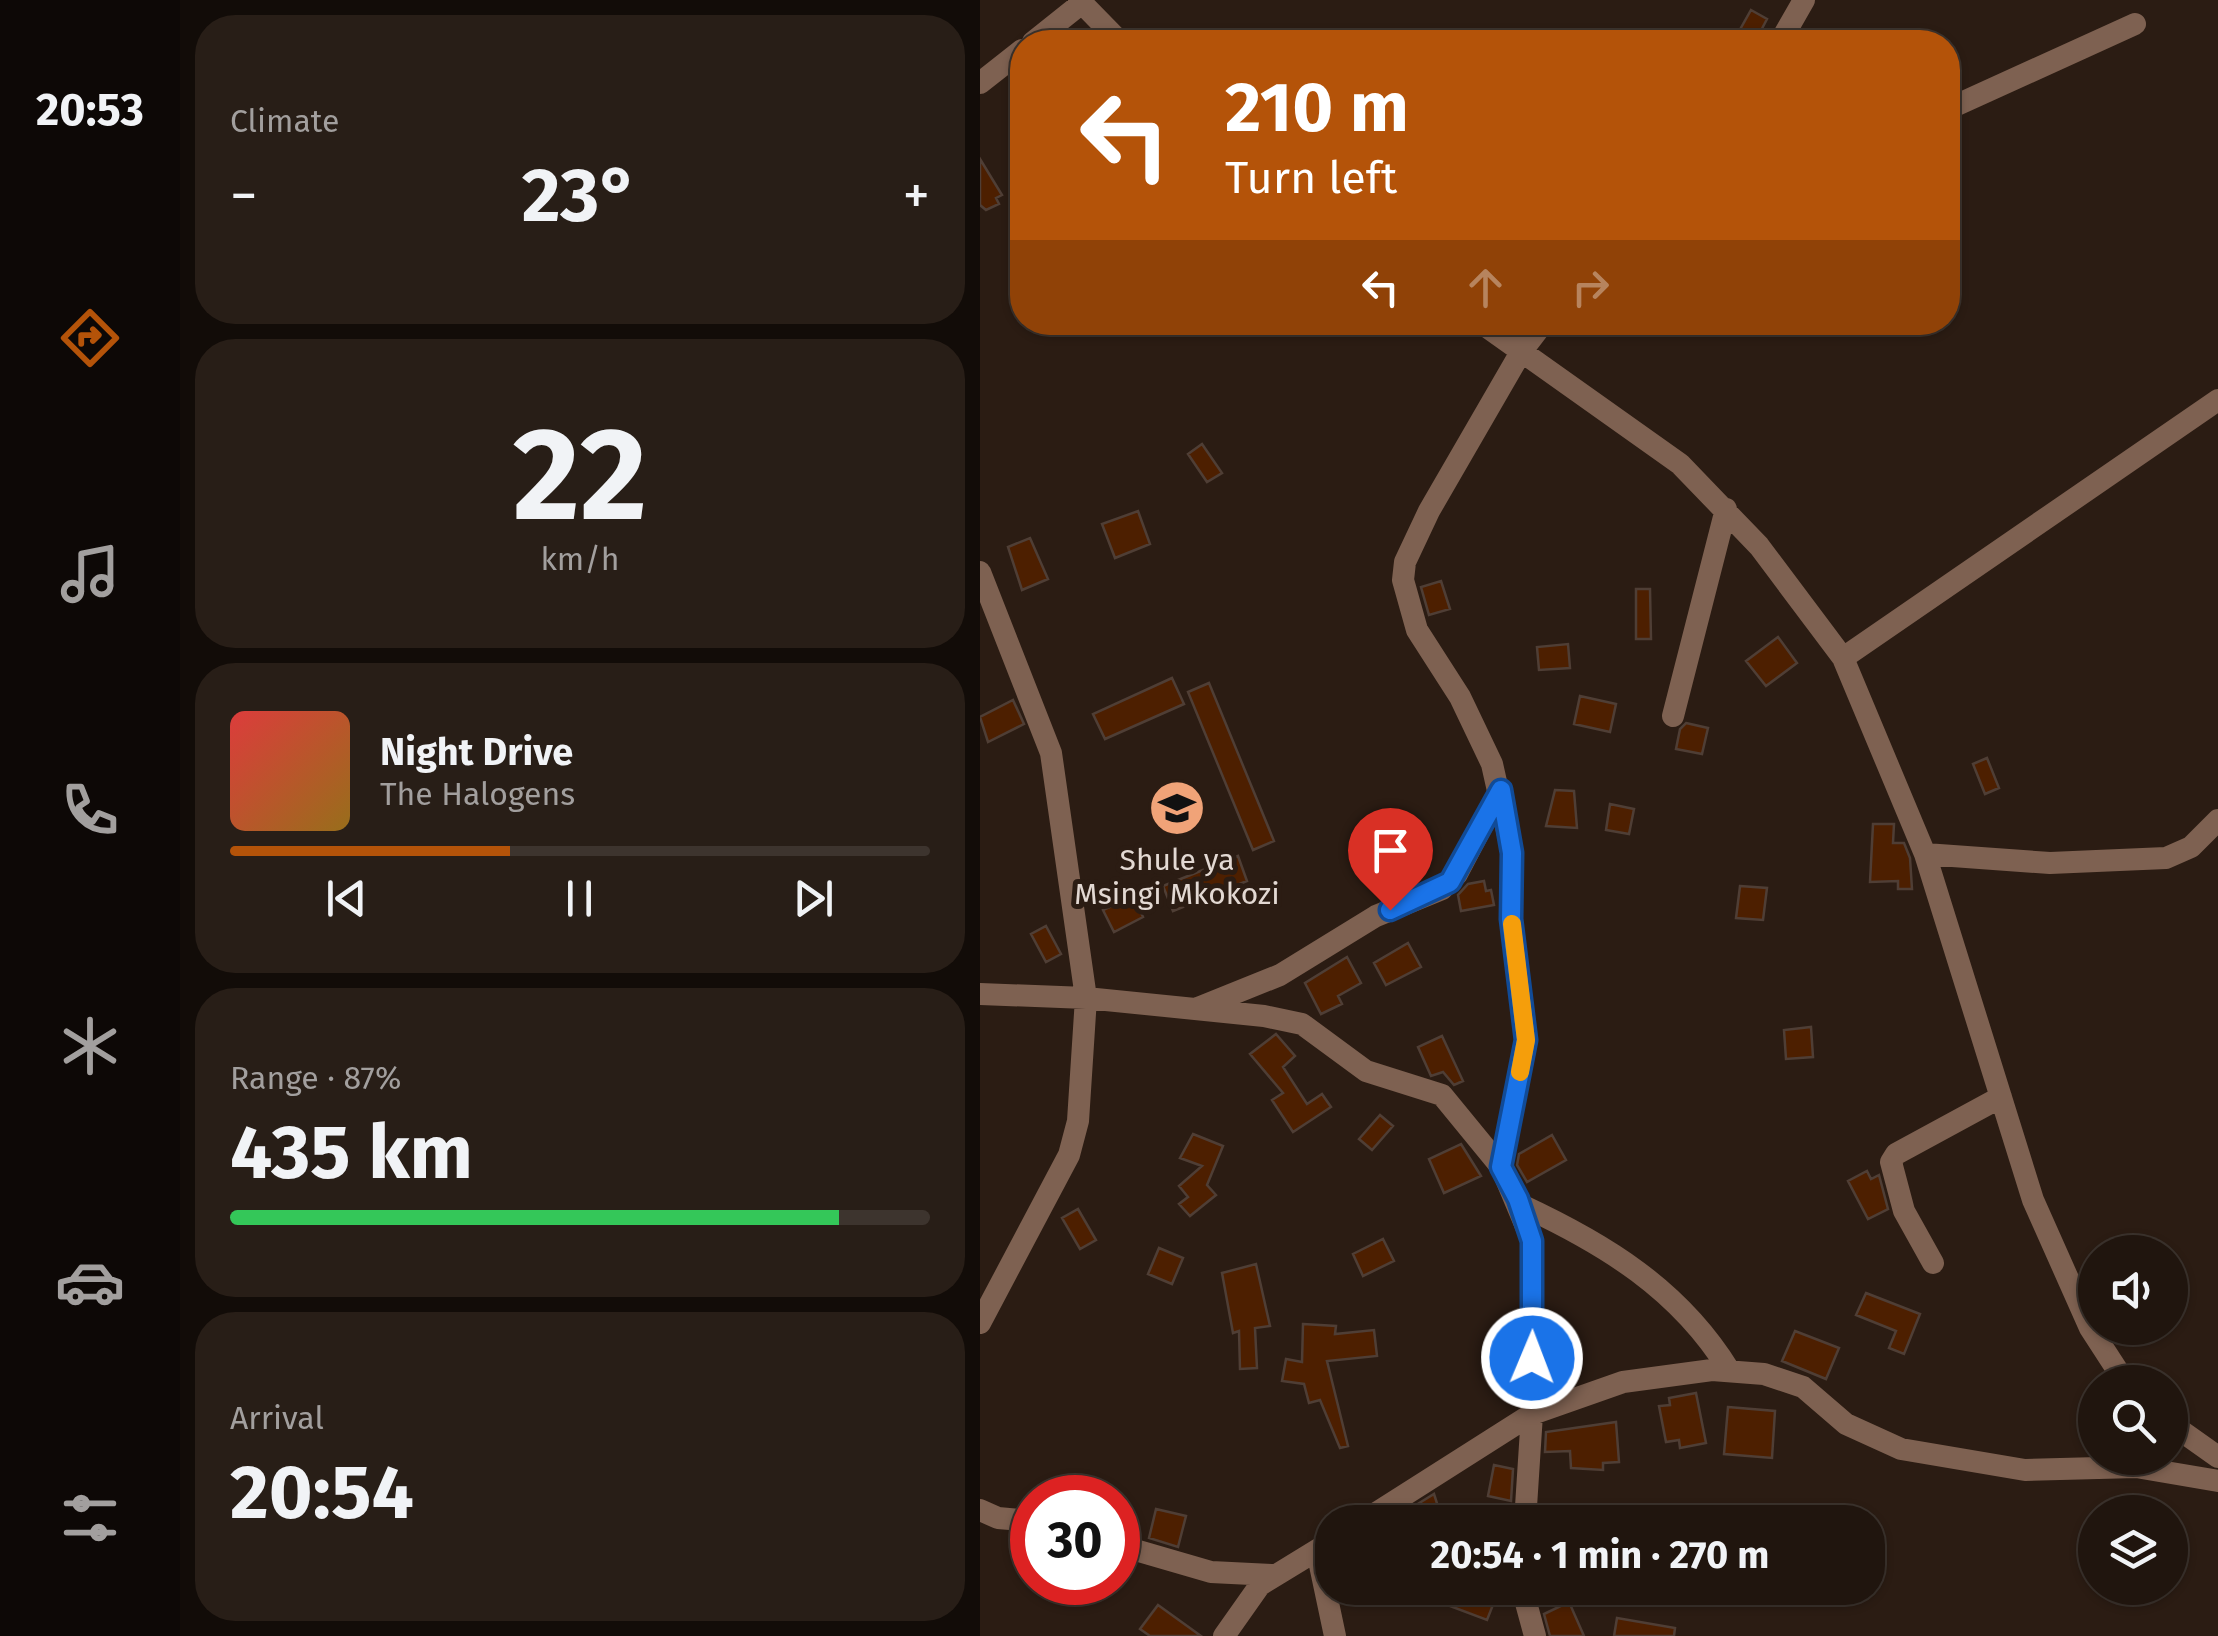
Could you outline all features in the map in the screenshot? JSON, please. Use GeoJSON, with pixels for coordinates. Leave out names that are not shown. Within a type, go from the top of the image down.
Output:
{"type":"FeatureCollection","features":[{"type":"Feature","properties":{"kind":"street"},"geometry":{"type":"LineString","coordinates":[[1787,30],[1804,0]]}},
{"type":"Feature","properties":{"kind":"street"},"geometry":{"type":"LineString","coordinates":[[1047,30],[1080,2],[1108,30]]}},
{"type":"Feature","properties":{"kind":"street"},"geometry":{"type":"LineString","coordinates":[[1960,104],[2135,24]]}},
{"type":"Feature","properties":{"kind":"street"},"geometry":{"type":"LineString","coordinates":[[980,83],[1010,59]]}},
{"type":"Feature","properties":{"kind":"street"},"geometry":{"type":"LineString","coordinates":[[1498,335],[1680,464],[1726,508],[1843,658],[1925,854],[2001,1098],[2062,1272],[2114,1365]]}},
{"type":"Feature","properties":{"kind":"street"},"geometry":{"type":"LineString","coordinates":[[1501,1167],[1526,1040],[1511,919],[1512,853],[1501,790],[1460,698],[1418,630],[1403,580],[1412,544],[1534,335]]}},
{"type":"Feature","properties":{"kind":"street"},"geometry":{"type":"LineString","coordinates":[[1843,658],[2218,400]]}},
{"type":"Feature","properties":{"kind":"street"},"geometry":{"type":"LineString","coordinates":[[1672,716],[1726,508]]}},
{"type":"Feature","properties":{"kind":"street"},"geometry":{"type":"LineString","coordinates":[[980,572],[1051,753],[1086,998],[1078,1122],[1069,1154],[980,1323]]}},
{"type":"Feature","properties":{"kind":"street"},"geometry":{"type":"LineString","coordinates":[[1195,1009],[1280,975],[1376,916],[1442,889],[1456,874],[1501,790]]}},
{"type":"Feature","properties":{"kind":"street"},"geometry":{"type":"LineString","coordinates":[[1925,854],[2050,863],[2166,858],[2191,846],[2218,820]]}},
{"type":"Feature","properties":{"kind":"street"},"geometry":{"type":"LineString","coordinates":[[980,994],[1086,998],[1264,1016],[1315,1030],[1366,1071],[1442,1095],[1501,1167],[1521,1205],[1532,1241],[1532,1414],[1526,1505]]}},
{"type":"Feature","properties":{"kind":"street"},"geometry":{"type":"LineString","coordinates":[[1934,1263],[1904,1211],[1890,1173],[1892,1158],[2001,1098]]}},
{"type":"Feature","properties":{"kind":"street"},"geometry":{"type":"LineString","coordinates":[[1521,1205],[1595,1242],[1656,1283],[1689,1312],[1729,1370]]}},
{"type":"Feature","properties":{"kind":"street"},"geometry":{"type":"LineString","coordinates":[[1389,1505],[1532,1414],[1645,1377],[1729,1370],[1764,1374],[1803,1387],[1846,1424],[1902,1449],[2024,1470],[2161,1468],[2218,1482]]}},
{"type":"Feature","properties":{"kind":"street"},"geometry":{"type":"LineString","coordinates":[[2188,1436],[2218,1457]]}},
{"type":"Feature","properties":{"kind":"street"},"geometry":{"type":"LineString","coordinates":[[980,1510],[1010,1519]]}},
{"type":"Feature","properties":{"kind":"street"},"geometry":{"type":"LineString","coordinates":[[1140,1551],[1211,1572],[1272,1575]]}},
{"type":"Feature","properties":{"kind":"street"},"geometry":{"type":"LineString","coordinates":[[1224,1636],[1237,1612],[1272,1575],[1315,1551]]}},
{"type":"Feature","properties":{"kind":"street"},"geometry":{"type":"LineString","coordinates":[[1332,1605],[1335,1636]]}},
{"type":"Feature","properties":{"kind":"street"},"geometry":{"type":"LineString","coordinates":[[1526,1605],[1534,1636]]}},
{"type":"Feature","properties":{"kind":"building"},"geometry":{"type":"Polygon","coordinates":[[[1751,10],[1767,19],[1761,30],[1740,30],[1751,10]]]}},
{"type":"Feature","properties":{"kind":"building"},"geometry":{"type":"Polygon","coordinates":[[[980,159],[1002,195],[996,198],[999,204],[986,210],[980,205],[980,159]]]}},
{"type":"Feature","properties":{"kind":"building"},"geometry":{"type":"Polygon","coordinates":[[[1202,444],[1222,473],[1207,482],[1188,454],[1202,444]]]}},
{"type":"Feature","properties":{"kind":"building"},"geometry":{"type":"Polygon","coordinates":[[[1138,511],[1150,544],[1115,558],[1102,524],[1138,511]]]}},
{"type":"Feature","properties":{"kind":"building"},"geometry":{"type":"Polygon","coordinates":[[[1030,538],[1048,579],[1022,590],[1008,547],[1030,538]]]}},
{"type":"Feature","properties":{"kind":"building"},"geometry":{"type":"Polygon","coordinates":[[[1441,581],[1450,609],[1429,615],[1421,587],[1441,581]]]}},
{"type":"Feature","properties":{"kind":"building"},"geometry":{"type":"Polygon","coordinates":[[[1636,589],[1650,589],[1651,639],[1636,639],[1636,589]]]}},
{"type":"Feature","properties":{"kind":"building"},"geometry":{"type":"Polygon","coordinates":[[[1778,637],[1797,663],[1766,686],[1746,661],[1778,637]]]}},
{"type":"Feature","properties":{"kind":"building"},"geometry":{"type":"Polygon","coordinates":[[[1568,644],[1570,668],[1539,670],[1537,647],[1568,644]]]}},
{"type":"Feature","properties":{"kind":"building"},"geometry":{"type":"Polygon","coordinates":[[[1172,678],[1184,704],[1105,739],[1093,714],[1172,678]]]}},
{"type":"Feature","properties":{"kind":"building"},"geometry":{"type":"Polygon","coordinates":[[[1209,683],[1274,841],[1253,850],[1188,692],[1209,683]]]}},
{"type":"Feature","properties":{"kind":"building"},"geometry":{"type":"Polygon","coordinates":[[[1580,696],[1616,704],[1610,732],[1574,724],[1580,696]]]}},
{"type":"Feature","properties":{"kind":"building"},"geometry":{"type":"Polygon","coordinates":[[[1013,700],[1024,724],[988,742],[980,717],[1013,700]]]}},
{"type":"Feature","properties":{"kind":"building"},"geometry":{"type":"Polygon","coordinates":[[[1686,723],[1708,728],[1702,754],[1676,749],[1680,729],[1686,723]]]}},
{"type":"Feature","properties":{"kind":"building"},"geometry":{"type":"Polygon","coordinates":[[[1987,758],[1999,788],[1985,794],[1973,764],[1987,758]]]}},
{"type":"Feature","properties":{"kind":"building"},"geometry":{"type":"Polygon","coordinates":[[[1555,790],[1574,791],[1577,828],[1546,826],[1555,790]]]}},
{"type":"Feature","properties":{"kind":"building"},"geometry":{"type":"Polygon","coordinates":[[[1610,804],[1634,809],[1629,834],[1606,830],[1610,804]]]}},
{"type":"Feature","properties":{"kind":"building"},"geometry":{"type":"Polygon","coordinates":[[[1873,824],[1894,824],[1893,843],[1904,843],[1910,858],[1912,889],[1898,889],[1898,881],[1870,882],[1873,824]]]}},
{"type":"Feature","properties":{"kind":"building"},"geometry":{"type":"Polygon","coordinates":[[[1238,856],[1247,881],[1173,911],[1163,886],[1238,856]]]}},
{"type":"Feature","properties":{"kind":"building"},"geometry":{"type":"Polygon","coordinates":[[[1484,881],[1494,905],[1461,911],[1458,895],[1468,884],[1484,881]]]}},
{"type":"Feature","properties":{"kind":"building"},"geometry":{"type":"Polygon","coordinates":[[[1740,886],[1767,888],[1763,920],[1736,918],[1740,886]]]}},
{"type":"Feature","properties":{"kind":"building"},"geometry":{"type":"Polygon","coordinates":[[[1133,896],[1143,917],[1114,932],[1103,910],[1133,896]]]}},
{"type":"Feature","properties":{"kind":"building"},"geometry":{"type":"Polygon","coordinates":[[[1046,926],[1061,954],[1046,962],[1031,934],[1046,926]]]}},
{"type":"Feature","properties":{"kind":"building"},"geometry":{"type":"Polygon","coordinates":[[[1408,943],[1421,967],[1386,985],[1374,963],[1408,943]]]}},
{"type":"Feature","properties":{"kind":"building"},"geometry":{"type":"Polygon","coordinates":[[[1347,957],[1361,983],[1338,996],[1342,1004],[1321,1014],[1305,983],[1347,957]]]}},
{"type":"Feature","properties":{"kind":"building"},"geometry":{"type":"Polygon","coordinates":[[[1811,1027],[1813,1057],[1786,1059],[1784,1030],[1811,1027]]]}},
{"type":"Feature","properties":{"kind":"building"},"geometry":{"type":"Polygon","coordinates":[[[1276,1034],[1295,1056],[1283,1067],[1307,1104],[1322,1094],[1331,1107],[1293,1132],[1272,1100],[1283,1093],[1250,1054],[1276,1034]]]}},
{"type":"Feature","properties":{"kind":"building"},"geometry":{"type":"Polygon","coordinates":[[[1442,1036],[1463,1081],[1454,1085],[1443,1072],[1431,1076],[1418,1047],[1442,1036]]]}},
{"type":"Feature","properties":{"kind":"building"},"geometry":{"type":"Polygon","coordinates":[[[1380,1115],[1393,1126],[1372,1150],[1359,1139],[1380,1115]]]}},
{"type":"Feature","properties":{"kind":"building"},"geometry":{"type":"Polygon","coordinates":[[[1193,1134],[1223,1146],[1207,1185],[1216,1195],[1190,1216],[1179,1204],[1188,1197],[1179,1186],[1202,1166],[1180,1158],[1193,1134]]]}},
{"type":"Feature","properties":{"kind":"building"},"geometry":{"type":"Polygon","coordinates":[[[1552,1135],[1566,1160],[1527,1182],[1517,1165],[1519,1154],[1552,1135]]]}},
{"type":"Feature","properties":{"kind":"building"},"geometry":{"type":"Polygon","coordinates":[[[1461,1144],[1481,1176],[1444,1193],[1429,1159],[1461,1144]]]}},
{"type":"Feature","properties":{"kind":"building"},"geometry":{"type":"Polygon","coordinates":[[[1867,1171],[1871,1179],[1879,1175],[1888,1209],[1868,1219],[1848,1181],[1867,1171]]]}},
{"type":"Feature","properties":{"kind":"building"},"geometry":{"type":"Polygon","coordinates":[[[1078,1209],[1096,1240],[1080,1249],[1062,1218],[1078,1209]]]}},
{"type":"Feature","properties":{"kind":"building"},"geometry":{"type":"Polygon","coordinates":[[[1383,1239],[1394,1261],[1363,1276],[1353,1254],[1383,1239]]]}},
{"type":"Feature","properties":{"kind":"building"},"geometry":{"type":"Polygon","coordinates":[[[1159,1248],[1183,1258],[1172,1284],[1148,1274],[1159,1248]]]}},
{"type":"Feature","properties":{"kind":"building"},"geometry":{"type":"Polygon","coordinates":[[[1256,1264],[1270,1326],[1255,1328],[1257,1368],[1240,1369],[1239,1331],[1233,1333],[1222,1273],[1256,1264]]]}},
{"type":"Feature","properties":{"kind":"building"},"geometry":{"type":"Polygon","coordinates":[[[1866,1293],[1920,1314],[1904,1354],[1889,1348],[1896,1331],[1856,1315],[1866,1293]]]}},
{"type":"Feature","properties":{"kind":"building"},"geometry":{"type":"Polygon","coordinates":[[[1303,1324],[1336,1326],[1335,1334],[1374,1330],[1377,1356],[1327,1361],[1348,1446],[1340,1448],[1320,1400],[1309,1403],[1304,1384],[1282,1381],[1286,1359],[1302,1362],[1303,1324]]]}},
{"type":"Feature","properties":{"kind":"building"},"geometry":{"type":"Polygon","coordinates":[[[1795,1331],[1839,1348],[1826,1379],[1782,1361],[1795,1331]]]}},
{"type":"Feature","properties":{"kind":"building"},"geometry":{"type":"Polygon","coordinates":[[[1696,1393],[1706,1443],[1680,1448],[1679,1440],[1666,1442],[1659,1406],[1670,1405],[1669,1398],[1696,1393]]]}},
{"type":"Feature","properties":{"kind":"building"},"geometry":{"type":"Polygon","coordinates":[[[1728,1407],[1775,1411],[1772,1458],[1724,1454],[1728,1407]]]}},
{"type":"Feature","properties":{"kind":"building"},"geometry":{"type":"Polygon","coordinates":[[[1616,1422],[1619,1462],[1603,1463],[1603,1470],[1571,1468],[1570,1451],[1545,1452],[1546,1432],[1616,1422]]]}},
{"type":"Feature","properties":{"kind":"building"},"geometry":{"type":"Polygon","coordinates":[[[1494,1465],[1513,1469],[1511,1501],[1488,1496],[1494,1465]]]}},
{"type":"Feature","properties":{"kind":"building"},"geometry":{"type":"Polygon","coordinates":[[[1434,1494],[1438,1505],[1416,1505],[1434,1494]]]}},
{"type":"Feature","properties":{"kind":"building"},"geometry":{"type":"Polygon","coordinates":[[[1156,1509],[1186,1516],[1178,1547],[1149,1538],[1156,1509]]]}},
{"type":"Feature","properties":{"kind":"building"},"geometry":{"type":"Polygon","coordinates":[[[1158,1605],[1201,1636],[1150,1636],[1140,1629],[1158,1605]]]}},
{"type":"Feature","properties":{"kind":"building"},"geometry":{"type":"Polygon","coordinates":[[[1450,1605],[1493,1605],[1487,1620],[1450,1605]]]}},
{"type":"Feature","properties":{"kind":"building"},"geometry":{"type":"Polygon","coordinates":[[[1570,1605],[1584,1636],[1550,1636],[1544,1614],[1570,1605]]]}},
{"type":"Feature","properties":{"kind":"building"},"geometry":{"type":"Polygon","coordinates":[[[1617,1618],[1675,1628],[1674,1636],[1614,1636],[1617,1618]]]}},
{"type":"Feature","properties":{"kind":"slow traffic"},"geometry":{"type":"LineString","coordinates":[[1512,924],[1526,1040],[1520,1072]]}},
{"type":"Feature","properties":{"kind":"place","name":"Shule ya Msingi Mkokozi"},"geometry":{"type":"Point","coordinates":[1177,808]}},
{"type":"Feature","properties":{"kind":"route"},"geometry":{"type":"LineString","coordinates":[[1390,910],[1430,895],[1450,882],[1501,790],[1512,853],[1511,919],[1526,1047],[1501,1167],[1527,1220],[1532,1241],[1532,1358]]}}]}
